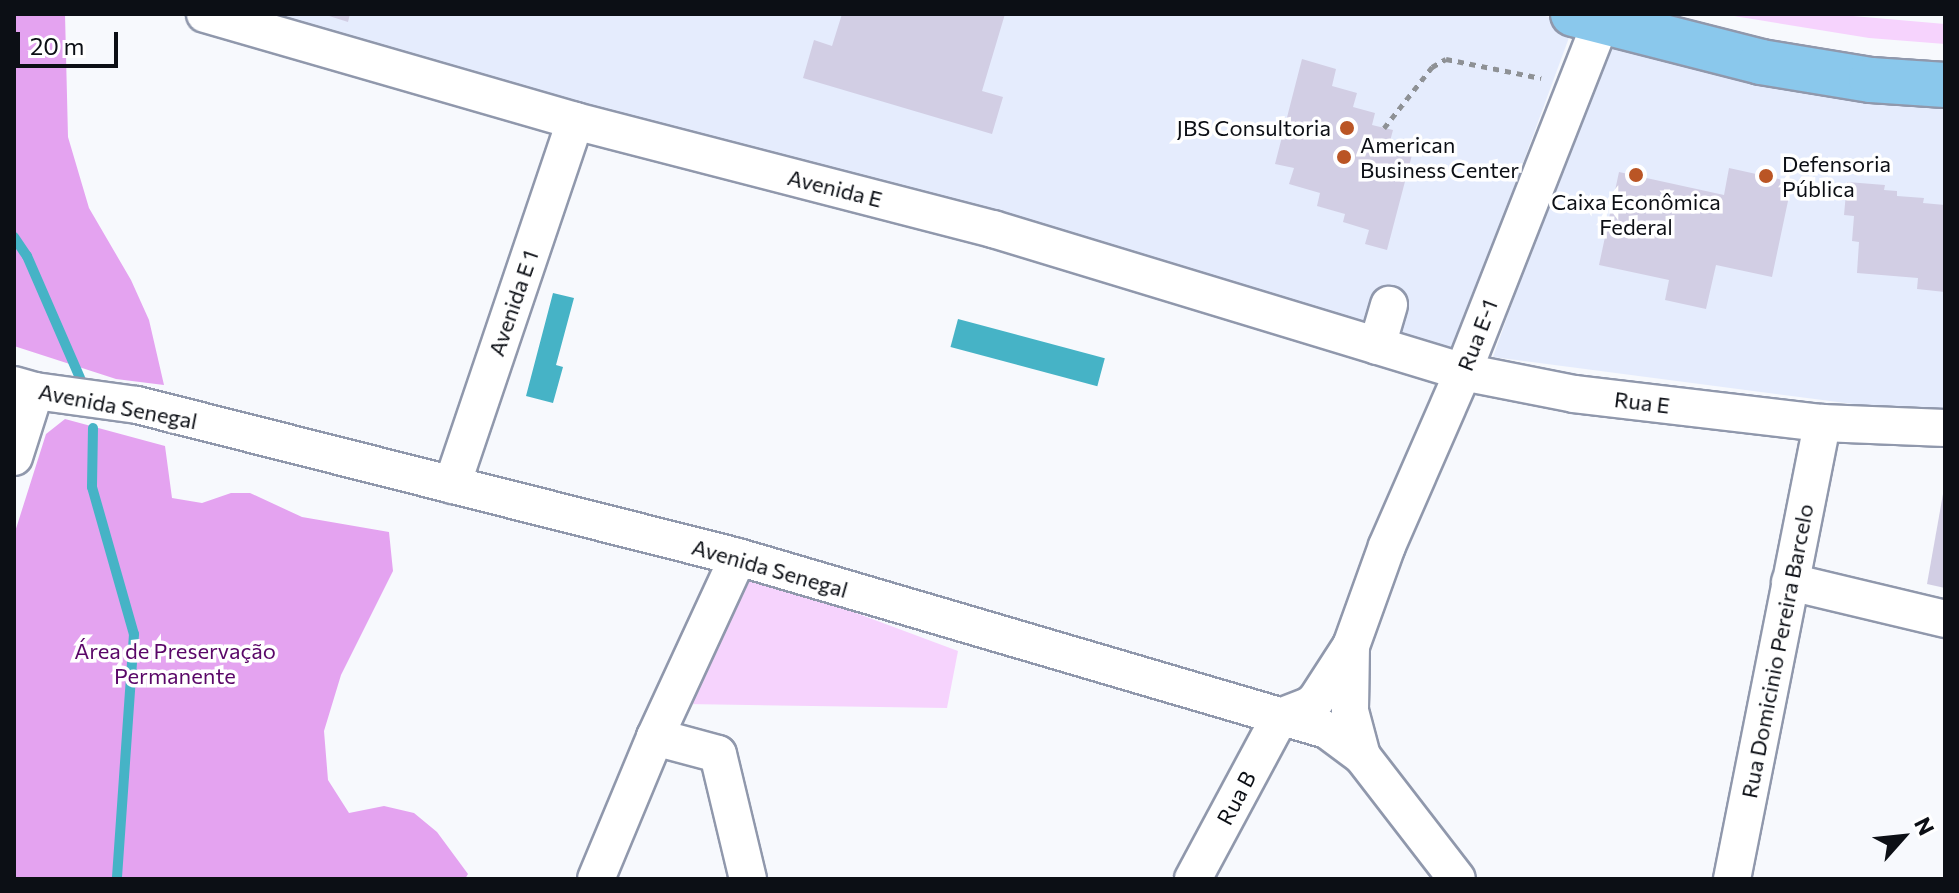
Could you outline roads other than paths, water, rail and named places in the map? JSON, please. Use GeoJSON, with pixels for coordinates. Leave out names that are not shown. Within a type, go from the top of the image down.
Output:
{"type":"FeatureCollection","features":[{"type":"Feature","properties":{"kind":"main road"},"geometry":{"type":"LineString","coordinates":[[1593,17],[1761,62],[1871,80],[1945,85]]}},
{"type":"Feature","properties":{"kind":"street","name":"Avenida E"},"geometry":{"type":"LineString","coordinates":[[205,14],[575,121],[993,229],[1463,372]]}},
{"type":"Feature","properties":{"kind":"street","name":"Rua E-1"},"geometry":{"type":"LineString","coordinates":[[1280,717],[1309,706],[1351,646],[1387,546],[1463,372],[1574,85],[1593,17]]}},
{"type":"Feature","properties":{"kind":"street","name":"Avenida E 1"},"geometry":{"type":"LineString","coordinates":[[452,485],[575,121]]}},
{"type":"Feature","properties":{"kind":"street"},"geometry":{"type":"LineString","coordinates":[[1377,346],[1389,305]]}},
{"type":"Feature","properties":{"kind":"street","name":"Rua E"},"geometry":{"type":"LineString","coordinates":[[1463,372],[1574,394],[1822,423],[1945,428]]}},
{"type":"Feature","properties":{"kind":"street"},"geometry":{"type":"LineString","coordinates":[[14,457],[24,388]]}},
{"type":"Feature","properties":{"kind":"street","name":"Avenida Senegal"},"geometry":{"type":"LineString","coordinates":[[24,388],[137,405],[738,557],[1327,730],[1362,756],[1457,879]]}},
{"type":"Feature","properties":{"kind":"street","name":"Rua Domicinio Pereira Barcelo"},"geometry":{"type":"LineString","coordinates":[[1732,879],[1822,423]]}},
{"type":"Feature","properties":{"kind":"street"},"geometry":{"type":"LineString","coordinates":[[596,879],[655,737],[738,557]]}},
{"type":"Feature","properties":{"kind":"street"},"geometry":{"type":"LineString","coordinates":[[1790,582],[1945,619]]}},
{"type":"Feature","properties":{"kind":"street","name":"Rua E-1"},"geometry":{"type":"LineString","coordinates":[[1351,646],[1350,711],[1362,756]]}},
{"type":"Feature","properties":{"kind":"street","name":"Rua B"},"geometry":{"type":"LineString","coordinates":[[1193,879],[1280,717]]}},
{"type":"Feature","properties":{"kind":"street"},"geometry":{"type":"LineString","coordinates":[[655,737],[718,754],[748,879]]}},
{"type":"Feature","properties":{"kind":"water"},"geometry":{"type":"Polygon","coordinates":[[[553,293],[574,298],[556,365],[563,367],[553,403],[526,396],[553,293]]]}},
{"type":"Feature","properties":{"kind":"water"},"geometry":{"type":"Polygon","coordinates":[[[958,319],[1105,358],[1097,386],[950,347],[958,319]]]}},
{"type":"Feature","properties":{"kind":"waterway"},"geometry":{"type":"LineString","coordinates":[[14,237],[27,256],[80,378]]}},
{"type":"Feature","properties":{"kind":"waterway"},"geometry":{"type":"LineString","coordinates":[[93,428],[92,487],[134,634],[117,879]]}},
{"type":"Feature","properties":{"kind":"place","name":"JBS Consultoria"},"geometry":{"type":"Point","coordinates":[1347,128]}},
{"type":"Feature","properties":{"kind":"place","name":"American Business Center"},"geometry":{"type":"Point","coordinates":[1344,157]}},
{"type":"Feature","properties":{"kind":"place","name":"Caixa Econômica Federal"},"geometry":{"type":"Point","coordinates":[1636,175]}},
{"type":"Feature","properties":{"kind":"place","name":"Defensoria Pública"},"geometry":{"type":"Point","coordinates":[1766,176]}},
{"type":"Feature","properties":{"kind":"park label","name":"Área de Preservação Permanente"},"geometry":{"type":"Point","coordinates":[175,662]}}]}
